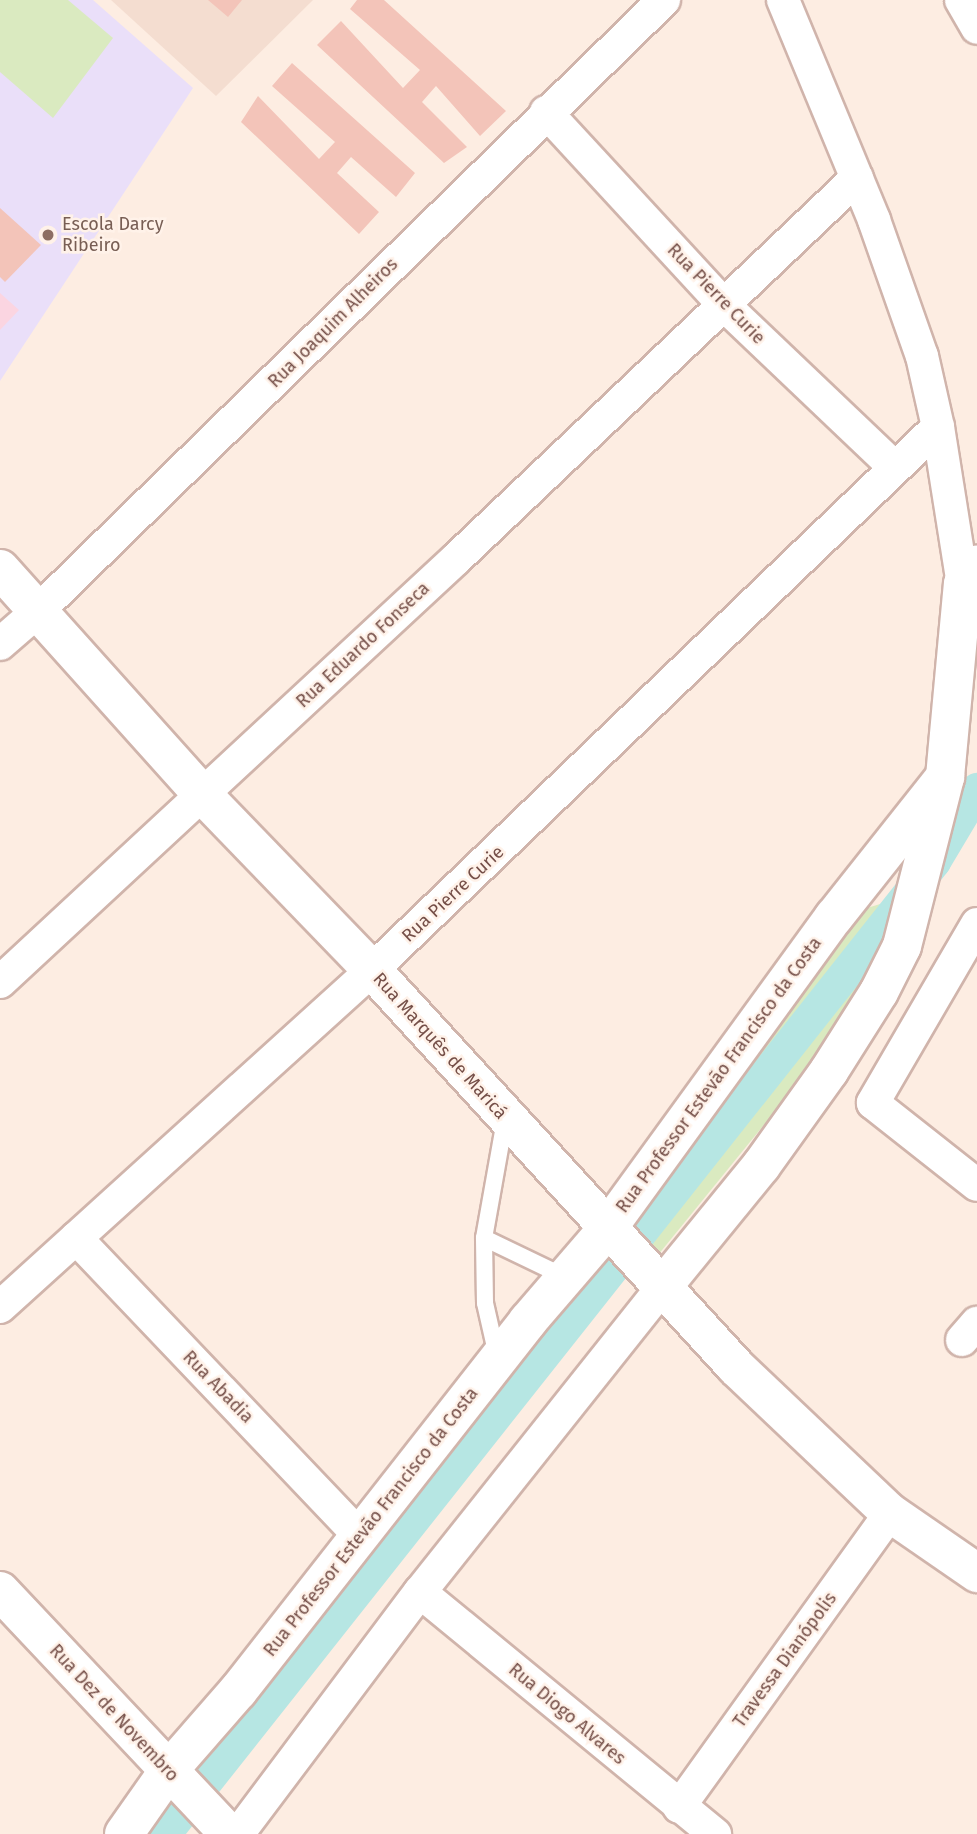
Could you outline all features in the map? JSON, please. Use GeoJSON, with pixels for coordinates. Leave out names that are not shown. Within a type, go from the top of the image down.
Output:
{"type":"FeatureCollection","features":[{"type":"Feature","properties":{"kind":"street","name":"Rua Joaquim Alheiros"},"geometry":{"type":"LineString","coordinates":[[0,644],[38,611],[546,112],[664,0]]}},
{"type":"Feature","properties":{"kind":"street"},"geometry":{"type":"LineString","coordinates":[[783,0],[857,178],[922,356],[970,575]]}},
{"type":"Feature","properties":{"kind":"street"},"geometry":{"type":"LineString","coordinates":[[961,0],[977,28]]}},
{"type":"Feature","properties":{"kind":"street","name":"Rua Pierre Curie"},"geometry":{"type":"LineString","coordinates":[[546,112],[723,304],[894,467]]}},
{"type":"Feature","properties":{"kind":"street","name":"Rua Eduardo Fonseca"},"geometry":{"type":"LineString","coordinates":[[0,982],[456,559],[857,178]]}},
{"type":"Feature","properties":{"kind":"street","name":"Rua Pierre Curie"},"geometry":{"type":"LineString","coordinates":[[0,1307],[372,970],[938,427]]}},
{"type":"Feature","properties":{"kind":"street","name":"Rua Marquês de Maricá"},"geometry":{"type":"LineString","coordinates":[[0,569],[201,793],[372,970],[609,1231],[662,1283],[736,1367],[890,1513],[977,1573]]}},
{"type":"Feature","properties":{"kind":"street","name":"Rua Professor Estevão Francisco da Costa"},"geometry":{"type":"LineString","coordinates":[[662,1283],[761,1166],[879,992],[902,946],[920,886],[924,833],[946,769],[970,575]]}},
{"type":"Feature","properties":{"kind":"street","name":"Rua Professor Estevão Francisco da Costa"},"geometry":{"type":"LineString","coordinates":[[124,1834],[175,1777],[238,1691],[498,1360],[565,1277],[609,1231],[834,917],[924,833]]}},
{"type":"Feature","properties":{"kind":"street"},"geometry":{"type":"LineString","coordinates":[[977,924],[873,1103],[977,1185]]}},
{"type":"Feature","properties":{"kind":"street","name":"Rua Abadia"},"geometry":{"type":"LineString","coordinates":[[76,1238],[359,1536]]}},
{"type":"Feature","properties":{"kind":"street"},"geometry":{"type":"LineString","coordinates":[[231,1833],[662,1283]]}},
{"type":"Feature","properties":{"kind":"street","name":"Travessa Dianópolis"},"geometry":{"type":"LineString","coordinates":[[679,1807],[890,1513]]}},
{"type":"Feature","properties":{"kind":"street","name":"Rua Dez de Novembro"},"geometry":{"type":"LineString","coordinates":[[0,1591],[231,1833]]}},
{"type":"Feature","properties":{"kind":"street","name":"Rua Diogo Alvares"},"geometry":{"type":"LineString","coordinates":[[421,1592],[715,1834]]}},
{"type":"Feature","properties":{"kind":"lane"},"geometry":{"type":"LineString","coordinates":[[498,1360],[485,1303],[484,1238],[505,1117]]}},
{"type":"Feature","properties":{"kind":"lane"},"geometry":{"type":"LineString","coordinates":[[484,1238],[565,1277]]}},
{"type":"Feature","properties":{"kind":"shaded area","name":"Escola Darcy Ribeiro"},"geometry":{"type":"Polygon","coordinates":[[[0,0],[93,0],[193,88],[0,381],[0,0]]]}},
{"type":"Feature","properties":{"kind":"shaded area"},"geometry":{"type":"Polygon","coordinates":[[[111,0],[313,0],[216,96],[111,0]]]}},
{"type":"Feature","properties":{"kind":"shaded area"},"geometry":{"type":"Polygon","coordinates":[[[0,293],[19,310],[0,330],[0,293]]]}},
{"type":"Feature","properties":{"kind":"green space"},"geometry":{"type":"Polygon","coordinates":[[[0,0],[68,0],[113,38],[53,118],[0,72],[0,0]]]}},
{"type":"Feature","properties":{"kind":"green space"},"geometry":{"type":"Polygon","coordinates":[[[888,904],[890,910],[861,980],[839,1019],[776,1110],[658,1255],[635,1238],[630,1214],[864,909],[888,904]]]}},
{"type":"Feature","properties":{"kind":"building"},"geometry":{"type":"Polygon","coordinates":[[[208,0],[242,0],[228,17],[208,0]]]}},
{"type":"Feature","properties":{"kind":"building"},"geometry":{"type":"Polygon","coordinates":[[[357,0],[384,0],[506,111],[480,136],[436,86],[422,102],[467,147],[444,163],[317,45],[341,21],[403,88],[420,70],[350,9],[357,0]]]}},
{"type":"Feature","properties":{"kind":"building"},"geometry":{"type":"Polygon","coordinates":[[[292,63],[415,173],[396,197],[351,157],[337,173],[379,212],[359,234],[241,122],[258,96],[319,159],[335,142],[272,86],[292,63]]]}},
{"type":"Feature","properties":{"kind":"building"},"geometry":{"type":"Polygon","coordinates":[[[0,208],[41,245],[5,282],[0,277],[0,208]]]}},
{"type":"Feature","properties":{"kind":"waterway"},"geometry":{"type":"LineString","coordinates":[[164,1834],[934,861],[977,789]]}},
{"type":"Feature","properties":{"kind":"place","name":"Escola Darcy Ribeiro"},"geometry":{"type":"Point","coordinates":[48,235]}}]}
